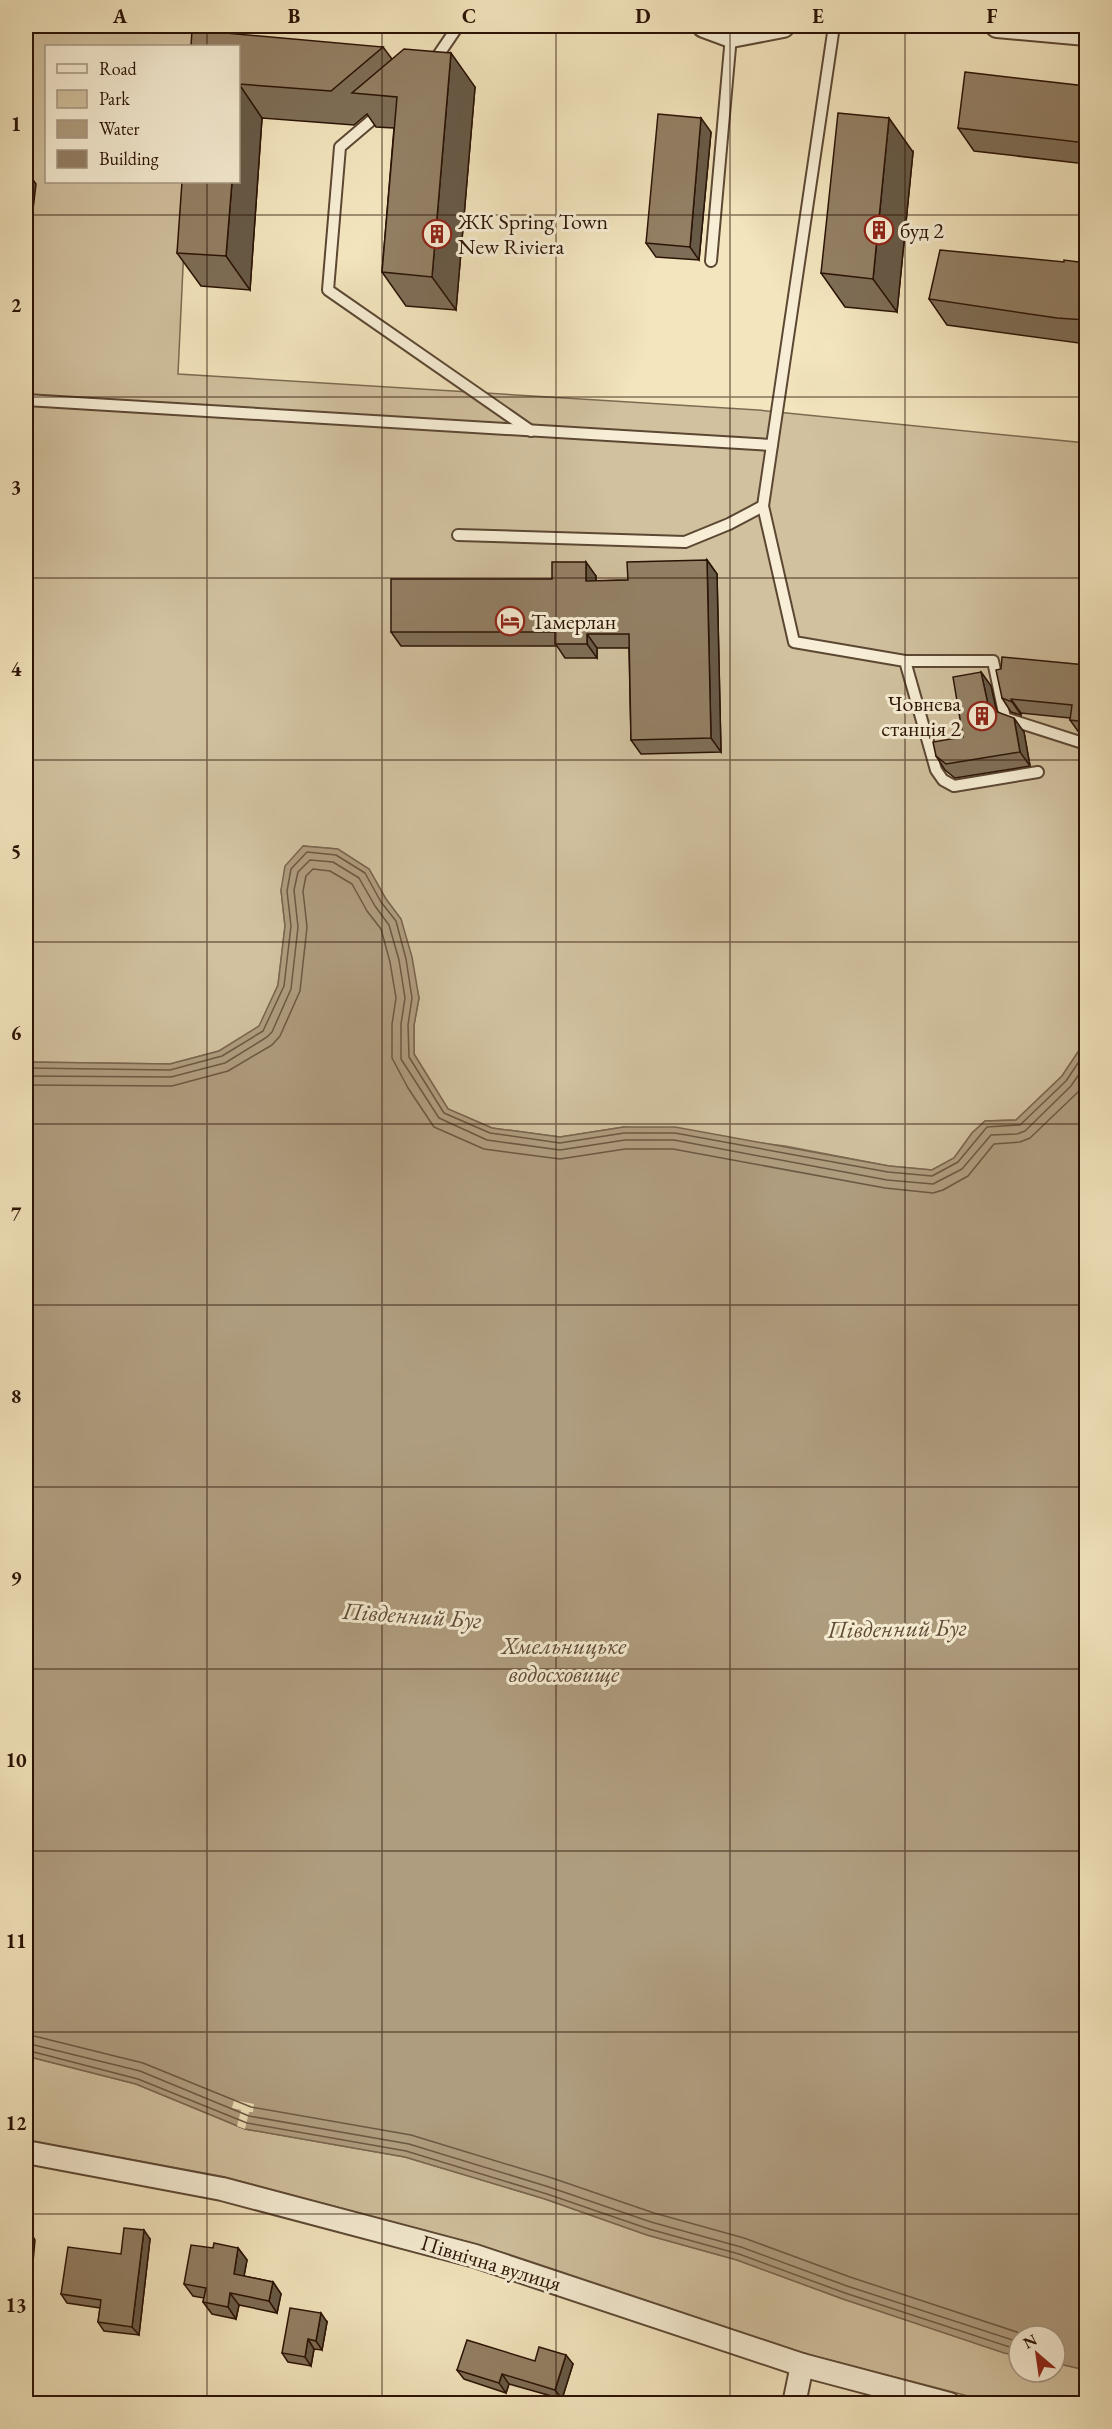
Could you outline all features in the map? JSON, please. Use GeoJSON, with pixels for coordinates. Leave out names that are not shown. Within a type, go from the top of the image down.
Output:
{"type":"FeatureCollection","features":[{"type":"Feature","properties":{"kind":"street"},"geometry":{"type":"LineString","coordinates":[[704,26],[731,36],[783,26]]}},
{"type":"Feature","properties":{"kind":"street"},"geometry":{"type":"LineString","coordinates":[[997,26],[1086,34]]}},
{"type":"Feature","properties":{"kind":"street","name":"Північна вулиця"},"geometry":{"type":"LineString","coordinates":[[26,2152],[222,2189],[475,2256],[802,2366],[949,2403]]}},
{"type":"Feature","properties":{"kind":"street"},"geometry":{"type":"LineString","coordinates":[[794,2403],[802,2366]]}},
{"type":"Feature","properties":{"kind":"lane"},"geometry":{"type":"LineString","coordinates":[[425,75],[458,26]]}},
{"type":"Feature","properties":{"kind":"lane"},"geometry":{"type":"LineString","coordinates":[[834,26],[763,506],[794,642],[905,661],[993,661],[1005,718],[1086,744]]}},
{"type":"Feature","properties":{"kind":"lane"},"geometry":{"type":"LineString","coordinates":[[711,261],[731,36]]}},
{"type":"Feature","properties":{"kind":"lane"},"geometry":{"type":"LineString","coordinates":[[391,104],[340,147],[328,290],[531,431]]}},
{"type":"Feature","properties":{"kind":"lane"},"geometry":{"type":"LineString","coordinates":[[26,399],[772,445]]}},
{"type":"Feature","properties":{"kind":"lane"},"geometry":{"type":"LineString","coordinates":[[458,535],[685,542],[729,524],[763,506]]}},
{"type":"Feature","properties":{"kind":"lane"},"geometry":{"type":"LineString","coordinates":[[905,661],[936,770],[943,780],[954,786],[1038,772]]}},
{"type":"Feature","properties":{"kind":"green space"},"geometry":{"type":"Polygon","coordinates":[[[26,26],[195,26],[194,45],[45,45],[45,183],[187,183],[178,374],[758,410],[1086,443],[1086,1040],[1062,1076],[1016,1120],[985,1121],[972,1133],[954,1158],[932,1170],[889,1166],[785,1146],[624,1127],[560,1137],[492,1128],[448,1109],[414,1054],[414,1025],[419,998],[401,919],[386,899],[369,869],[337,849],[303,846],[281,890],[285,926],[278,985],[260,1026],[219,1051],[170,1064],[26,1062],[26,26]]]}},
{"type":"Feature","properties":{"kind":"green space"},"geometry":{"type":"Polygon","coordinates":[[[26,2056],[136,2084],[245,2129],[405,2157],[545,2199],[647,2235],[737,2260],[843,2299],[1007,2352],[1007,2384],[1067,2384],[1067,2366],[1086,2370],[1086,2403],[995,2403],[806,2354],[479,2245],[225,2177],[26,2140],[26,2056]]]}},
{"type":"Feature","properties":{"kind":"water","name":"Хмельницьке водосховище"},"geometry":{"type":"Polygon","coordinates":[[[303,846],[338,849],[369,869],[386,899],[401,919],[412,957],[419,998],[414,1025],[414,1054],[448,1109],[492,1128],[560,1137],[624,1127],[675,1127],[889,1166],[932,1170],[954,1158],[972,1133],[985,1121],[1016,1120],[1062,1076],[1086,1040],[1086,2370],[1067,2366],[1067,2324],[1007,2324],[1007,2354],[1004,2353],[843,2299],[737,2260],[647,2235],[545,2199],[405,2157],[245,2129],[136,2084],[26,2056],[26,1062],[170,1064],[219,1051],[259,1026],[278,985],[285,926],[281,890],[285,866],[303,846]]]}},
{"type":"Feature","properties":{"kind":"pier"},"geometry":{"type":"Polygon","coordinates":[[[234,2100],[254,2104],[253,2112],[249,2112],[245,2129],[237,2126],[241,2110],[232,2108],[234,2100]]]}},
{"type":"Feature","properties":{"kind":"building"},"geometry":{"type":"Polygon","coordinates":[[[192,30],[383,47],[331,91],[240,84],[240,45],[191,45],[192,30]]]}},
{"type":"Feature","properties":{"kind":"building"},"geometry":{"type":"Polygon","coordinates":[[[404,49],[451,53],[432,277],[382,272],[397,97],[352,93],[404,49]]]}},
{"type":"Feature","properties":{"kind":"building"},"geometry":{"type":"Polygon","coordinates":[[[965,72],[1086,86],[1086,143],[958,128],[965,72]]]}},
{"type":"Feature","properties":{"kind":"building"},"geometry":{"type":"Polygon","coordinates":[[[838,113],[889,118],[873,279],[821,273],[838,113]]]}},
{"type":"Feature","properties":{"kind":"building"},"geometry":{"type":"Polygon","coordinates":[[[658,114],[701,118],[690,247],[646,243],[658,114]]]}},
{"type":"Feature","properties":{"kind":"building"},"geometry":{"type":"Polygon","coordinates":[[[182,183],[232,183],[226,256],[177,253],[182,183]]]}},
{"type":"Feature","properties":{"kind":"building"},"geometry":{"type":"Polygon","coordinates":[[[940,250],[1086,263],[1086,320],[1057,318],[929,299],[940,250]]]}},
{"type":"Feature","properties":{"kind":"building"},"geometry":{"type":"Polygon","coordinates":[[[707,560],[711,738],[631,740],[629,634],[587,634],[587,644],[555,644],[555,632],[391,632],[391,579],[552,579],[552,562],[586,562],[586,581],[628,580],[627,562],[707,560]]]}},
{"type":"Feature","properties":{"kind":"building"},"geometry":{"type":"Polygon","coordinates":[[[1002,657],[1086,665],[1086,722],[1070,720],[1072,705],[1011,699],[1012,702],[1002,698],[996,670],[1001,669],[1002,657]]]}},
{"type":"Feature","properties":{"kind":"building"},"geometry":{"type":"Polygon","coordinates":[[[981,672],[989,709],[1014,718],[1020,752],[946,764],[936,756],[933,742],[963,737],[953,677],[981,672]]]}},
{"type":"Feature","properties":{"kind":"building"},"geometry":{"type":"Polygon","coordinates":[[[124,2228],[144,2230],[132,2327],[98,2322],[101,2300],[61,2294],[68,2247],[121,2254],[124,2228]]]}},
{"type":"Feature","properties":{"kind":"building"},"geometry":{"type":"Polygon","coordinates":[[[214,2243],[238,2248],[234,2274],[273,2282],[269,2301],[230,2293],[228,2307],[203,2302],[206,2288],[184,2284],[191,2245],[213,2248],[214,2243]]]}},
{"type":"Feature","properties":{"kind":"building"},"geometry":{"type":"Polygon","coordinates":[[[290,2308],[321,2313],[316,2341],[308,2339],[305,2357],[282,2353],[290,2308]]]}},
{"type":"Feature","properties":{"kind":"building"},"geometry":{"type":"Polygon","coordinates":[[[467,2340],[535,2361],[539,2347],[566,2355],[555,2390],[502,2374],[499,2383],[457,2370],[467,2340]]]}},
{"type":"Feature","properties":{"kind":"place","name":"буд 2"},"geometry":{"type":"Point","coordinates":[879,230]}},
{"type":"Feature","properties":{"kind":"place","name":"ЖК Spring Town New Riviera"},"geometry":{"type":"Point","coordinates":[437,234]}},
{"type":"Feature","properties":{"kind":"place","name":"Тамерлан"},"geometry":{"type":"Point","coordinates":[510,621]}},
{"type":"Feature","properties":{"kind":"place","name":"Човнева станція 2"},"geometry":{"type":"Point","coordinates":[982,716]}},
{"type":"Feature","properties":{"kind":"water label","name":"Південний Буг"},"geometry":{"type":"Point","coordinates":[412,1615]}},
{"type":"Feature","properties":{"kind":"water label","name":"Південний Буг"},"geometry":{"type":"Point","coordinates":[897,1628]}}]}
